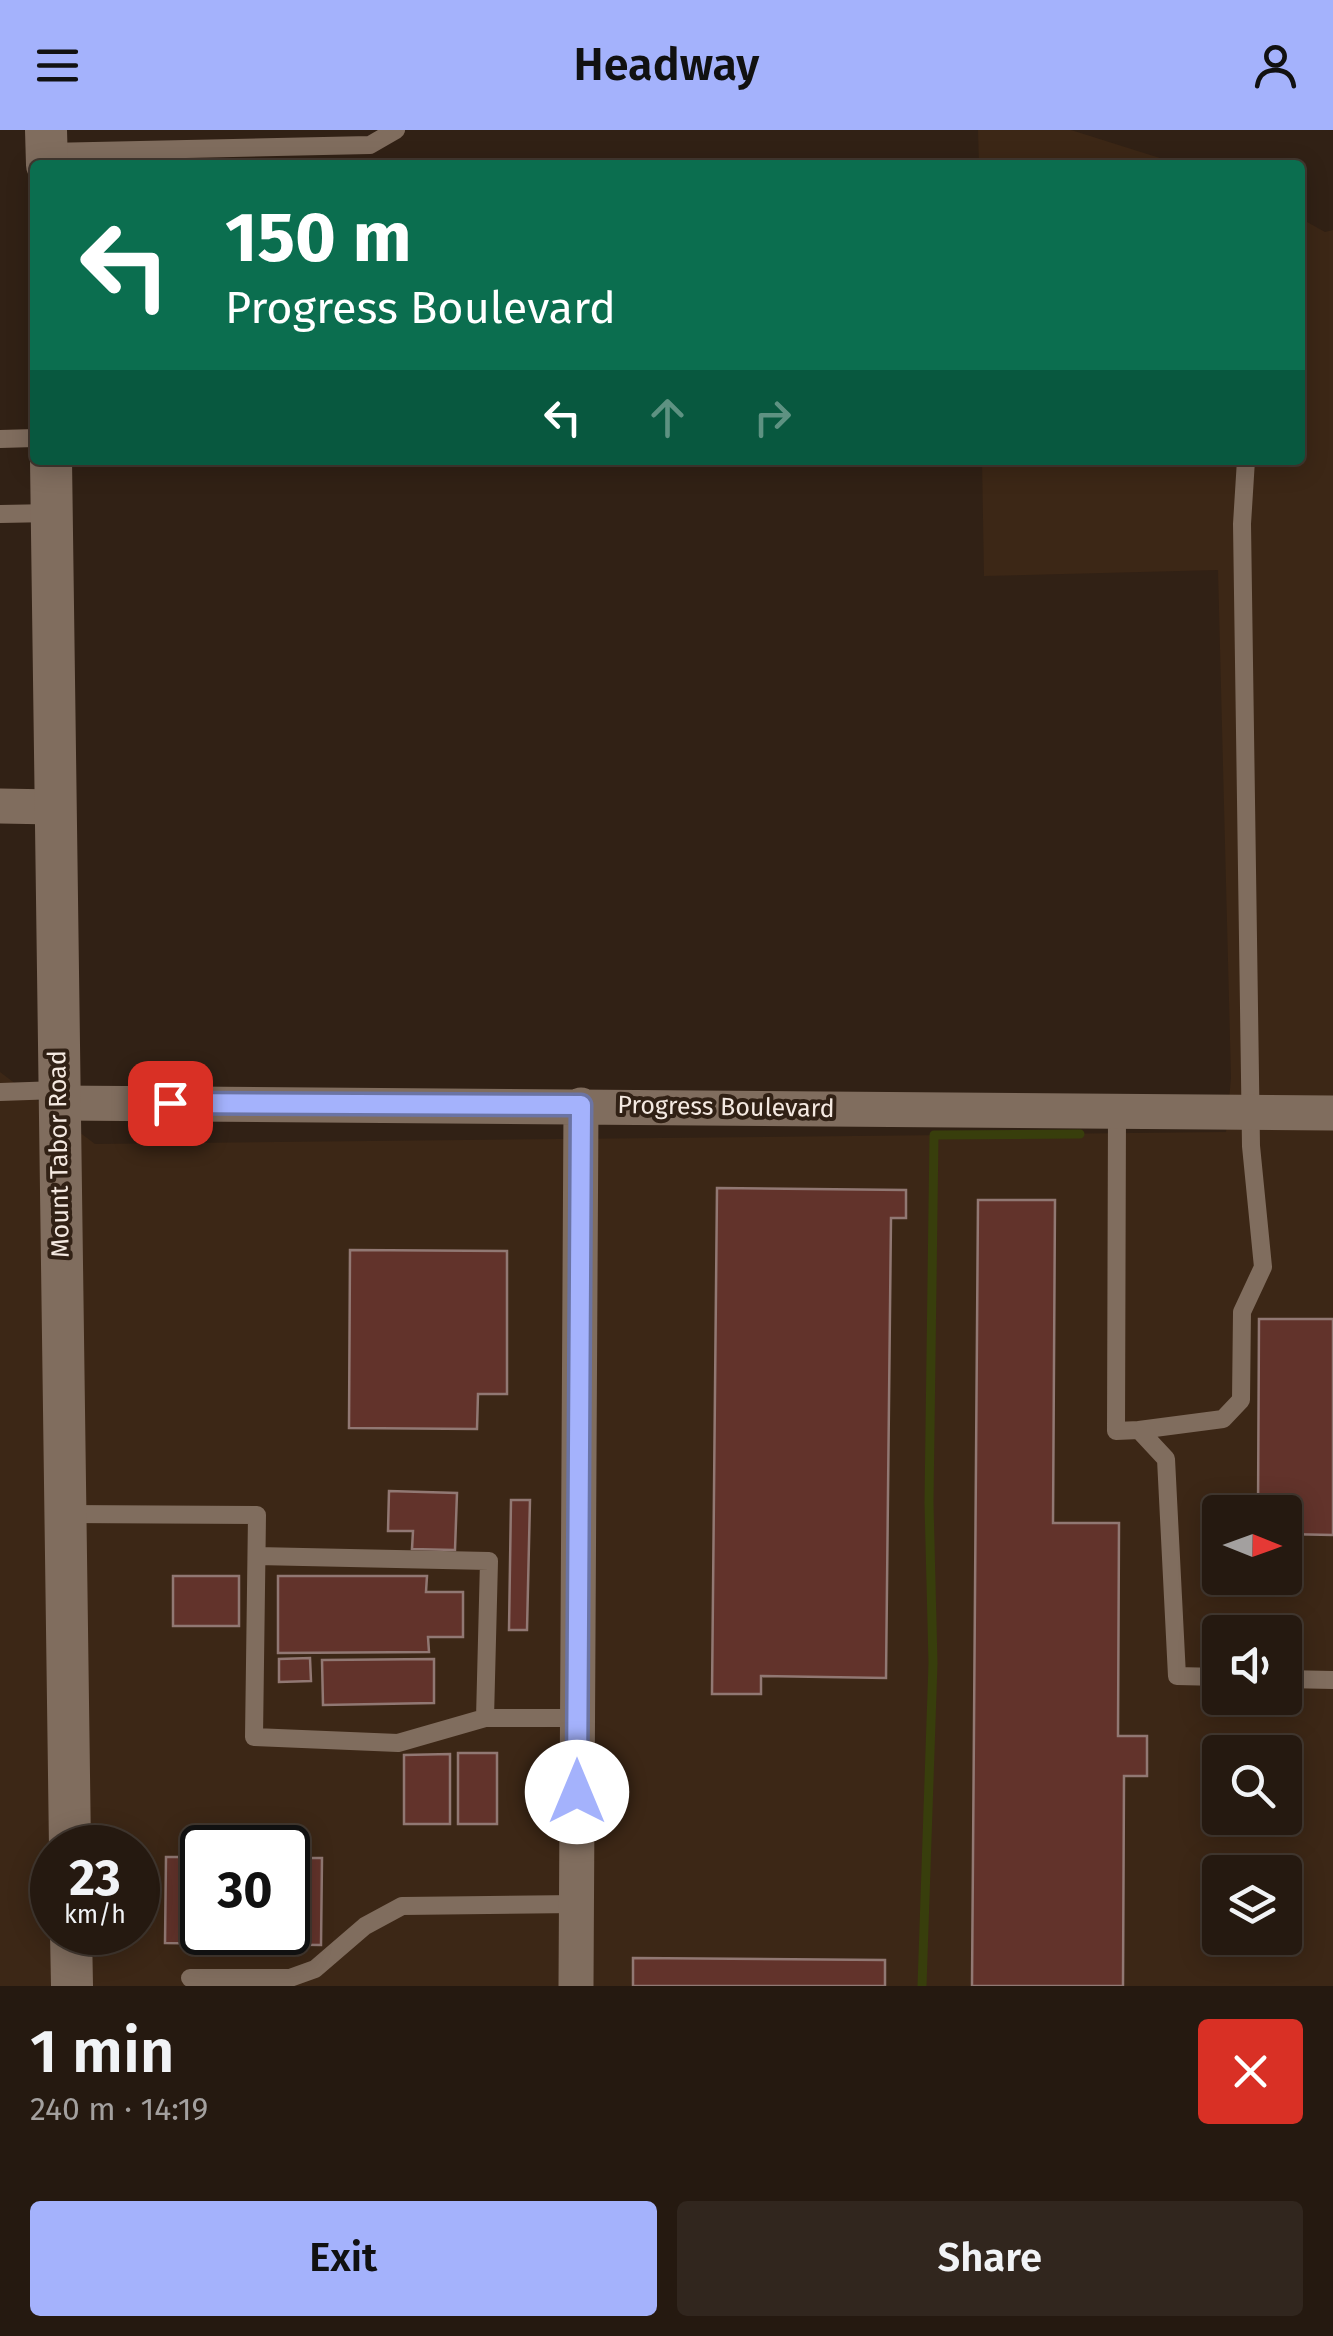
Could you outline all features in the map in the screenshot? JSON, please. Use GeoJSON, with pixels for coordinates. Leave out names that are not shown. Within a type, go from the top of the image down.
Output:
{"type":"FeatureCollection","features":[{"type":"Feature","properties":{"kind":"street","name":"Mount Tabor Road"},"geometry":{"type":"LineString","coordinates":[[51,465],[70,1825]]}},
{"type":"Feature","properties":{"kind":"street"},"geometry":{"type":"LineString","coordinates":[[0,806],[54,806]]}},
{"type":"Feature","properties":{"kind":"street","name":"Progress Boulevard"},"geometry":{"type":"LineString","coordinates":[[58,1097],[1333,1113]]}},
{"type":"Feature","properties":{"kind":"street"},"geometry":{"type":"LineString","coordinates":[[576,1986],[581,1105]]}},
{"type":"Feature","properties":{"kind":"street"},"geometry":{"type":"LineString","coordinates":[[71,1955],[72,1986]]}},
{"type":"Feature","properties":{"kind":"lane"},"geometry":{"type":"LineString","coordinates":[[47,149],[370,145],[396,130]]}},
{"type":"Feature","properties":{"kind":"lane"},"geometry":{"type":"LineString","coordinates":[[0,439],[30,438]]}},
{"type":"Feature","properties":{"kind":"lane"},"geometry":{"type":"LineString","coordinates":[[1117,1111],[1116,1432],[1223,1420],[1241,1400],[1242,1312],[1263,1267],[1251,1146],[1254,1112],[1242,524],[1246,465]]}},
{"type":"Feature","properties":{"kind":"lane"},"geometry":{"type":"LineString","coordinates":[[0,514],[52,513]]}},
{"type":"Feature","properties":{"kind":"lane"},"geometry":{"type":"LineString","coordinates":[[0,1092],[58,1097]]}},
{"type":"Feature","properties":{"kind":"lane"},"geometry":{"type":"LineString","coordinates":[[1139,1430],[1166,1459],[1177,1676],[1202,1677]]}},
{"type":"Feature","properties":{"kind":"lane"},"geometry":{"type":"LineString","coordinates":[[64,1514],[258,1515],[254,1736],[398,1743],[485,1718],[578,1718]]}},
{"type":"Feature","properties":{"kind":"lane"},"geometry":{"type":"LineString","coordinates":[[257,1556],[489,1561],[485,1718]]}},
{"type":"Feature","properties":{"kind":"lane"},"geometry":{"type":"LineString","coordinates":[[1302,1679],[1333,1680]]}},
{"type":"Feature","properties":{"kind":"lane"},"geometry":{"type":"LineString","coordinates":[[190,1978],[290,1978],[315,1969],[365,1926],[402,1906],[577,1904]]}},
{"type":"Feature","properties":{"kind":"shaded area"},"geometry":{"type":"Polygon","coordinates":[[[978,130],[1071,130],[1166,160],[979,160],[978,130]]]}},
{"type":"Feature","properties":{"kind":"shaded area"},"geometry":{"type":"Polygon","coordinates":[[[1305,221],[1325,232],[1333,230],[1333,1986],[0,1986],[0,1072],[95,1144],[1226,1132],[1231,1078],[1218,570],[984,576],[982,465],[1305,465],[1305,221]]]}},
{"type":"Feature","properties":{"kind":"building"},"geometry":{"type":"Polygon","coordinates":[[[717,1188],[906,1190],[906,1218],[891,1218],[886,1678],[761,1676],[761,1694],[712,1694],[717,1188]]]}},
{"type":"Feature","properties":{"kind":"building"},"geometry":{"type":"Polygon","coordinates":[[[978,1200],[1055,1200],[1053,1523],[1119,1523],[1118,1736],[1147,1736],[1147,1776],[1124,1776],[1123,1986],[972,1986],[978,1200]]]}},
{"type":"Feature","properties":{"kind":"building"},"geometry":{"type":"Polygon","coordinates":[[[350,1250],[507,1251],[507,1394],[478,1394],[477,1429],[349,1428],[350,1250]]]}},
{"type":"Feature","properties":{"kind":"building"},"geometry":{"type":"Polygon","coordinates":[[[1259,1319],[1333,1319],[1333,1535],[1302,1534],[1302,1495],[1258,1495],[1259,1319]]]}},
{"type":"Feature","properties":{"kind":"building"},"geometry":{"type":"Polygon","coordinates":[[[389,1491],[457,1493],[455,1550],[412,1549],[413,1531],[388,1531],[389,1491]]]}},
{"type":"Feature","properties":{"kind":"building"},"geometry":{"type":"Polygon","coordinates":[[[511,1500],[530,1500],[527,1630],[509,1630],[511,1500]]]}},
{"type":"Feature","properties":{"kind":"building"},"geometry":{"type":"Polygon","coordinates":[[[173,1576],[239,1576],[239,1626],[173,1626],[173,1576]]]}},
{"type":"Feature","properties":{"kind":"building"},"geometry":{"type":"Polygon","coordinates":[[[278,1576],[427,1576],[426,1592],[463,1592],[463,1637],[428,1637],[429,1652],[278,1653],[278,1576]]]}},
{"type":"Feature","properties":{"kind":"building"},"geometry":{"type":"Polygon","coordinates":[[[310,1658],[311,1681],[279,1682],[279,1659],[310,1658]]]}},
{"type":"Feature","properties":{"kind":"building"},"geometry":{"type":"Polygon","coordinates":[[[434,1659],[434,1703],[323,1705],[322,1660],[434,1659]]]}},
{"type":"Feature","properties":{"kind":"building"},"geometry":{"type":"Polygon","coordinates":[[[458,1753],[497,1753],[497,1824],[458,1824],[458,1753]]]}},
{"type":"Feature","properties":{"kind":"building"},"geometry":{"type":"Polygon","coordinates":[[[450,1754],[450,1824],[404,1824],[404,1755],[450,1754]]]}},
{"type":"Feature","properties":{"kind":"building"},"geometry":{"type":"Polygon","coordinates":[[[166,1857],[180,1857],[180,1943],[165,1943],[166,1857]]]}},
{"type":"Feature","properties":{"kind":"building"},"geometry":{"type":"Polygon","coordinates":[[[310,1858],[322,1858],[321,1945],[310,1945],[310,1858]]]}},
{"type":"Feature","properties":{"kind":"building"},"geometry":{"type":"Polygon","coordinates":[[[633,1958],[885,1960],[885,1986],[633,1986],[633,1958]]]}},
{"type":"Feature","properties":{"kind":"waterway"},"geometry":{"type":"LineString","coordinates":[[922,1986],[933,1663],[929,1503],[934,1135],[1080,1134]]}},
{"type":"Feature","properties":{"kind":"route"},"geometry":{"type":"LineString","coordinates":[[170,1103],[581,1105],[577,1792]]}}]}
